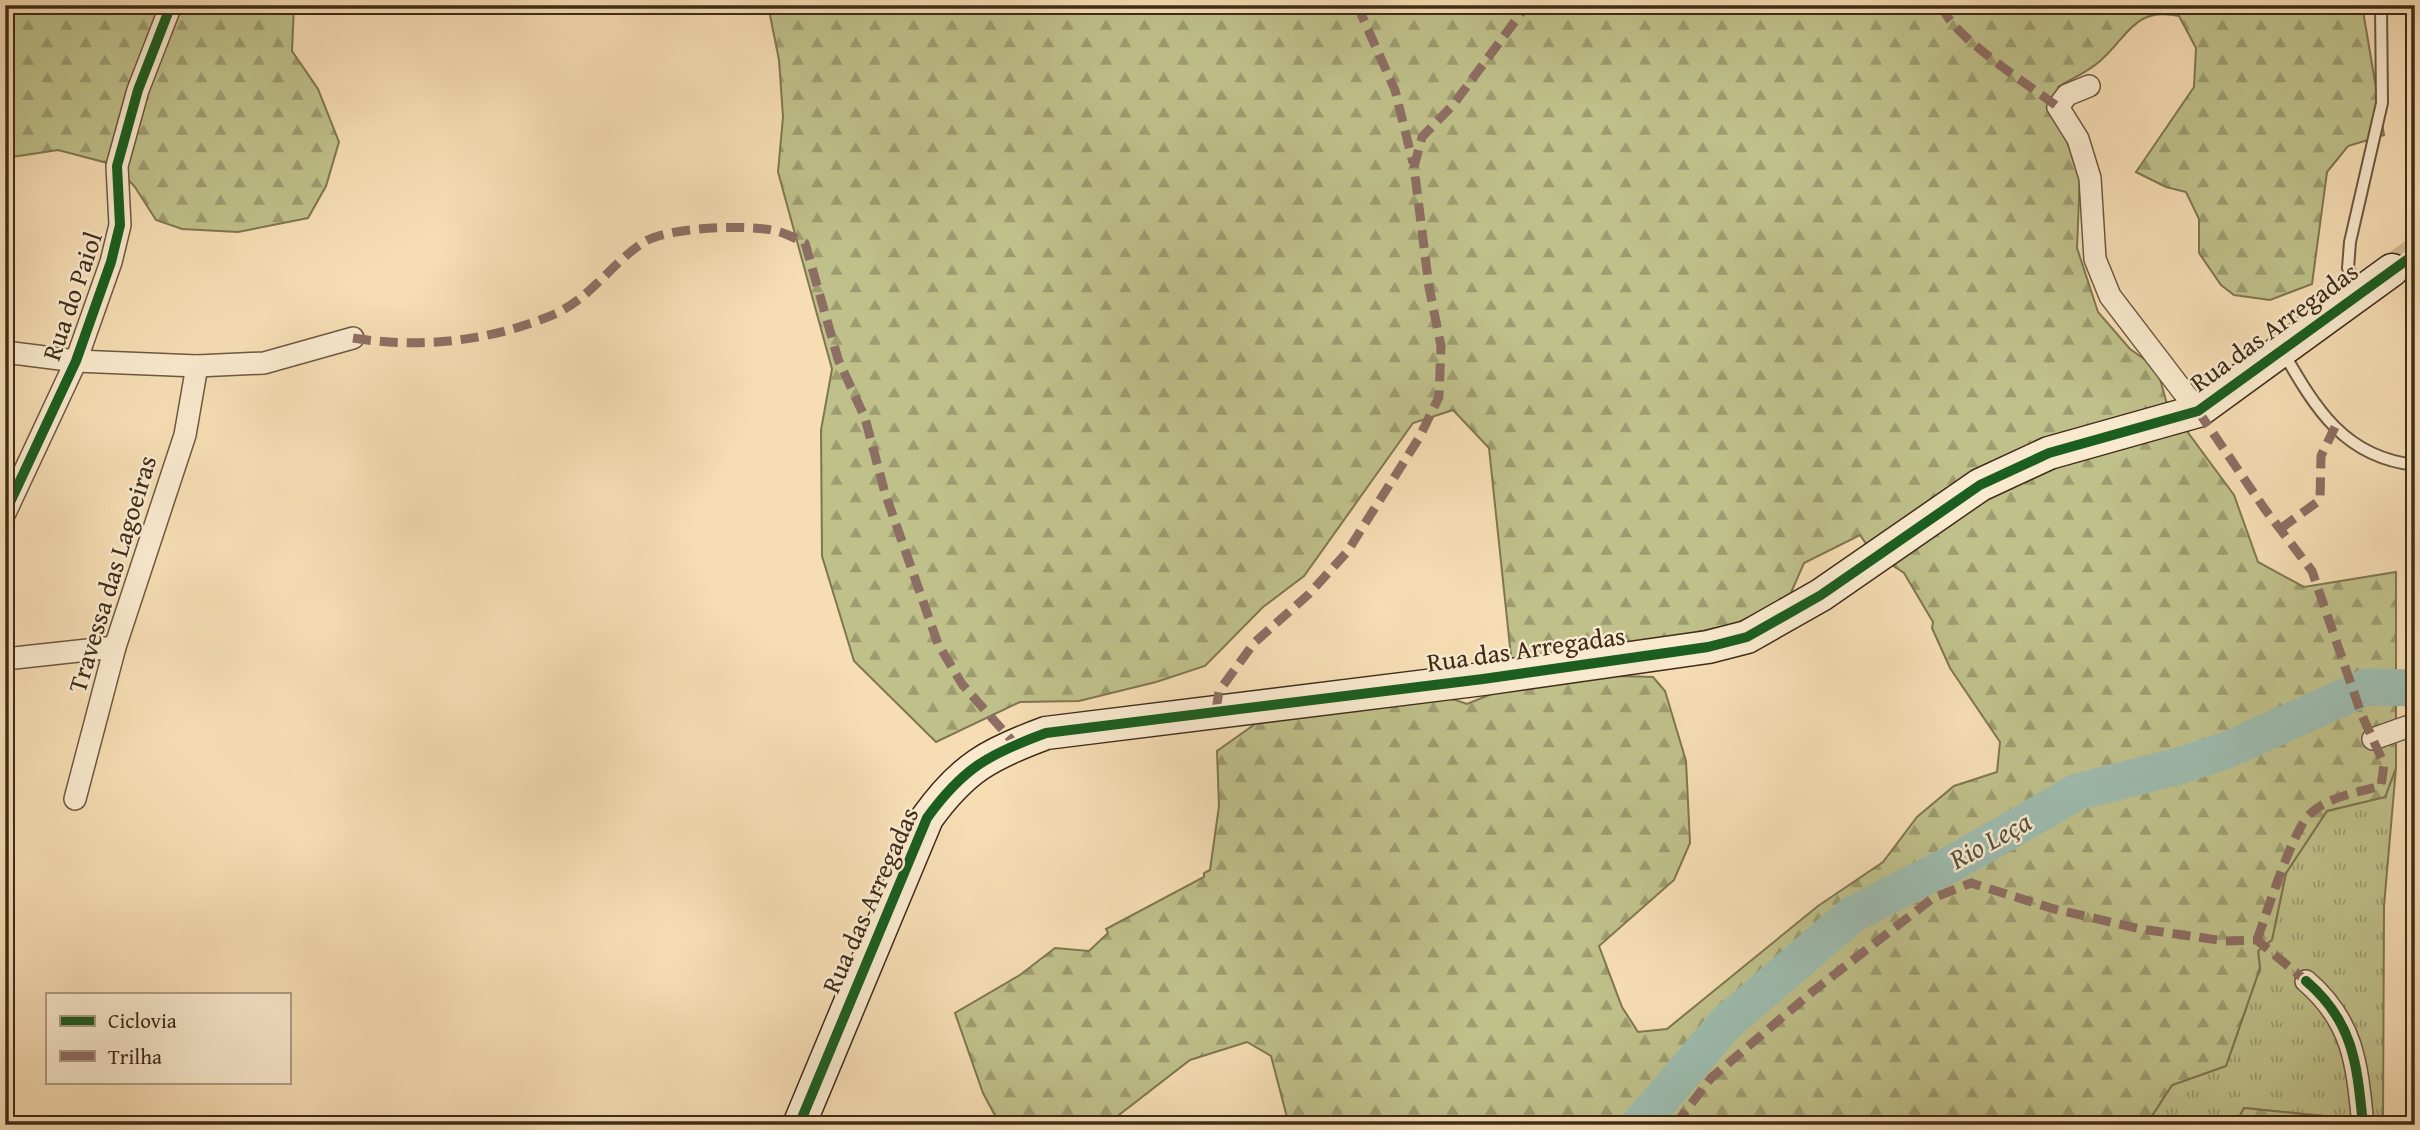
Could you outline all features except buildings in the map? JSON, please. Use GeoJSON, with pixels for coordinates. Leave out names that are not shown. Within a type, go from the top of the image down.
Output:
{"type":"FeatureCollection","features":[{"type":"Feature","properties":{"kind":"street","name":"Rua do Paiol"},"geometry":{"type":"LineString","coordinates":[[5,513],[76,361],[111,261],[120,225],[117,166],[138,90],[171,5]]}},
{"type":"Feature","properties":{"kind":"street"},"geometry":{"type":"LineString","coordinates":[[2089,86],[2067,94],[2057,107],[2078,139],[2090,178],[2095,259],[2110,296],[2198,411]]}},
{"type":"Feature","properties":{"kind":"street","name":"Rua das Arregadas"},"geometry":{"type":"LineString","coordinates":[[799,1125],[927,818],[951,785],[985,760],[1046,733],[1483,679],[1708,647],[1747,637],[1821,595],[1980,485],[2049,453],[2198,411],[2392,270]]}},
{"type":"Feature","properties":{"kind":"street"},"geometry":{"type":"LineString","coordinates":[[5,352],[76,361],[197,366],[264,363],[353,338]]}},
{"type":"Feature","properties":{"kind":"street","name":"Travessa das Lagoeiras"},"geometry":{"type":"LineString","coordinates":[[75,799],[115,647],[185,435],[197,366]]}},
{"type":"Feature","properties":{"kind":"street"},"geometry":{"type":"LineString","coordinates":[[5,659],[115,647]]}},
{"type":"Feature","properties":{"kind":"street"},"geometry":{"type":"LineString","coordinates":[[2373,740],[2415,724]]}},
{"type":"Feature","properties":{"kind":"street"},"geometry":{"type":"LineString","coordinates":[[2306,981],[2329,1000],[2347,1033],[2358,1074],[2363,1125]]}},
{"type":"Feature","properties":{"kind":"lane"},"geometry":{"type":"LineString","coordinates":[[2359,294],[2348,268],[2382,103],[2381,5]]}},
{"type":"Feature","properties":{"kind":"lane"},"geometry":{"type":"LineString","coordinates":[[2282,350],[2316,408],[2353,444],[2389,462],[2415,465]]}},
{"type":"Feature","properties":{"kind":"green space"},"geometry":{"type":"Polygon","coordinates":[[[5,5],[294,5],[292,51],[318,89],[339,142],[326,186],[308,218],[238,232],[182,229],[156,220],[135,187],[115,165],[58,150],[5,158],[5,5]]]}},
{"type":"Feature","properties":{"kind":"green space"},"geometry":{"type":"Polygon","coordinates":[[[768,5],[2362,5],[2384,135],[2348,146],[2327,172],[2312,284],[2270,300],[2234,295],[2221,285],[2199,253],[2199,219],[2186,192],[2166,187],[2136,172],[2194,87],[2196,48],[2179,16],[2152,15],[2142,20],[2095,65],[2058,87],[2058,120],[2080,174],[2077,248],[2098,312],[2130,349],[2157,368],[2167,404],[2234,495],[2258,562],[2304,587],[2396,572],[2396,768],[2385,797],[2327,811],[2286,873],[2272,940],[2258,951],[2260,968],[2226,1066],[2172,1085],[2146,1125],[1289,1125],[1271,1056],[1247,1042],[1190,1060],[1106,1125],[1000,1125],[983,1093],[955,1013],[1020,975],[1055,948],[1089,951],[1108,933],[1106,929],[1204,877],[1204,873],[1210,870],[1219,806],[1217,751],[1258,722],[1432,692],[1467,704],[1514,685],[1489,448],[1453,410],[1413,423],[1304,576],[1263,607],[1205,666],[1156,682],[1079,701],[1020,702],[936,742],[854,661],[822,556],[821,430],[832,369],[778,172],[783,117],[779,60],[768,5]],[[1860,535],[1804,563],[1790,595],[1735,624],[1669,638],[1635,650],[1621,676],[1653,677],[1665,691],[1686,761],[1690,843],[1674,880],[1599,946],[1622,1007],[1638,1032],[1667,1029],[1818,906],[1883,862],[1917,817],[1954,786],[1997,772],[2000,742],[1950,668],[1932,628],[1933,622],[1904,573],[1871,551],[1860,535]]]}},
{"type":"Feature","properties":{"kind":"green space"},"geometry":{"type":"Polygon","coordinates":[[[2396,768],[2384,906],[2383,1122],[2244,1108],[2235,1125],[2146,1125],[2172,1085],[2226,1066],[2260,968],[2258,950],[2272,939],[2286,873],[2327,811],[2385,797],[2396,768]]]}},
{"type":"Feature","properties":{"kind":"green space"},"geometry":{"type":"Polygon","coordinates":[[[2244,1108],[2383,1122],[2383,1125],[2235,1125],[2244,1108]]]}},
{"type":"Feature","properties":{"kind":"waterway","name":"Rio Leça"},"geometry":{"type":"LineString","coordinates":[[1639,1125],[1726,1023],[1853,914],[1957,861],[2077,792],[2179,766],[2227,750],[2366,687],[2415,688]]}},
{"type":"Feature","properties":{"kind":"tunnel"},"geometry":{"type":"LineString","coordinates":[[2392,270],[2415,254]]}},
{"type":"Feature","properties":{"kind":"marked path"},"geometry":{"type":"LineString","coordinates":[[1357,5],[1395,90],[1413,163]]}},
{"type":"Feature","properties":{"kind":"marked path"},"geometry":{"type":"LineString","coordinates":[[1216,710],[1219,691],[1254,643],[1309,594],[1347,552],[1419,438],[1439,397],[1441,346],[1429,287],[1414,167],[1422,137],[1453,105],[1527,5]]}},
{"type":"Feature","properties":{"kind":"marked path"},"geometry":{"type":"LineString","coordinates":[[1942,5],[1947,17],[1974,44],[2058,107]]}},
{"type":"Feature","properties":{"kind":"marked path"},"geometry":{"type":"LineString","coordinates":[[353,338],[405,343],[457,340],[533,323],[557,313],[581,298],[644,242],[671,233],[728,227],[764,229],[783,233],[805,243],[838,359],[865,418],[885,493],[938,644],[962,684],[1015,744]]}},
{"type":"Feature","properties":{"kind":"marked path"},"geometry":{"type":"LineString","coordinates":[[2198,411],[2264,508],[2312,571],[2361,713],[2384,764],[2381,786],[2325,803],[2303,823],[2288,854],[2257,940]]}},
{"type":"Feature","properties":{"kind":"marked path"},"geometry":{"type":"LineString","coordinates":[[2280,529],[2320,500],[2321,456],[2335,427]]}},
{"type":"Feature","properties":{"kind":"marked path"},"geometry":{"type":"LineString","coordinates":[[1675,1125],[1711,1078],[1812,992],[1933,898],[1971,883],[2054,909],[2141,929],[2225,941],[2257,940],[2306,981]]}},
{"type":"Feature","properties":{"kind":"cycle path"},"geometry":{"type":"LineString","coordinates":[[5,513],[76,361],[111,262],[120,225],[117,166],[138,90],[171,5]]}},
{"type":"Feature","properties":{"kind":"cycle path"},"geometry":{"type":"LineString","coordinates":[[799,1125],[927,818],[965,775],[993,756],[1046,733],[1483,679],[1708,647],[1747,637],[1821,595],[1980,485],[2049,453],[2198,411],[2415,254]]}},
{"type":"Feature","properties":{"kind":"cycle path"},"geometry":{"type":"LineString","coordinates":[[2306,981],[2322,996],[2344,1029],[2355,1064],[2363,1125]]}}]}
